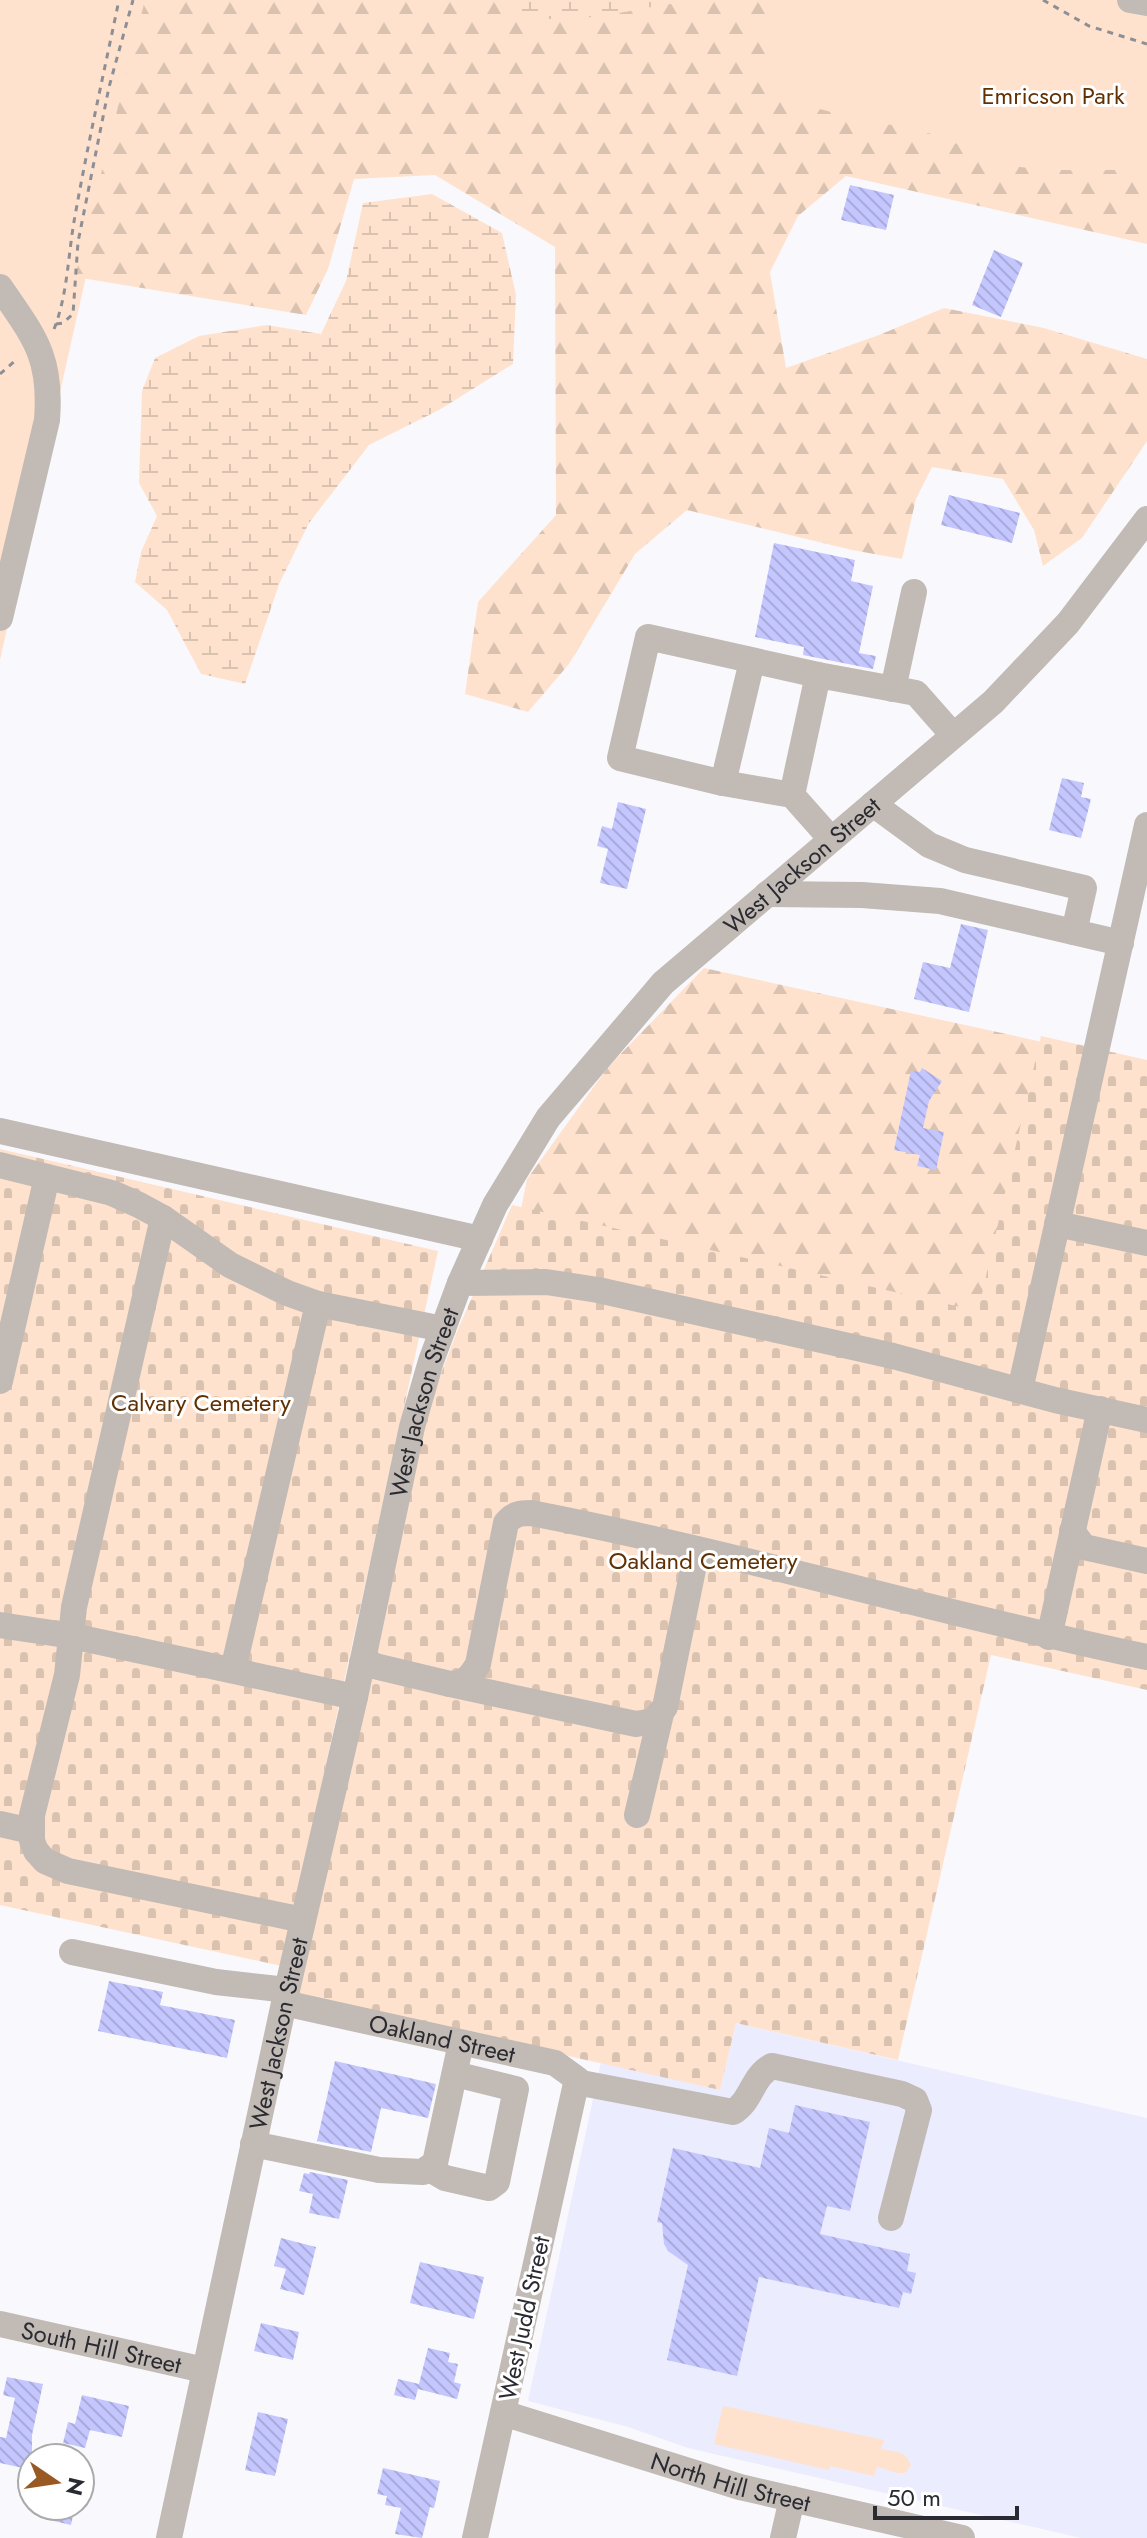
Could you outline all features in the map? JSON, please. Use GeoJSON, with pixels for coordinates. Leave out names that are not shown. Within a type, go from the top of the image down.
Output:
{"type":"FeatureCollection","features":[{"type":"Feature","properties":{"kind":"street"},"geometry":{"type":"LineString","coordinates":[[1130,0],[1147,3]]}},
{"type":"Feature","properties":{"kind":"street"},"geometry":{"type":"LineString","coordinates":[[0,287],[38,345],[46,366],[49,393],[47,420],[0,618]]}},
{"type":"Feature","properties":{"kind":"street","name":"West Jackson Street"},"geometry":{"type":"LineString","coordinates":[[169,2538],[285,1996],[355,1697],[412,1427],[431,1361],[460,1283],[495,1205],[548,1118],[601,1052],[663,983],[993,702],[1068,623],[1147,519]]}},
{"type":"Feature","properties":{"kind":"street"},"geometry":{"type":"LineString","coordinates":[[893,689],[914,592]]}},
{"type":"Feature","properties":{"kind":"street"},"geometry":{"type":"LineString","coordinates":[[831,839],[792,795],[723,783],[620,758],[648,637],[818,675],[916,693],[953,735]]}},
{"type":"Feature","properties":{"kind":"street"},"geometry":{"type":"LineString","coordinates":[[723,783],[752,661]]}},
{"type":"Feature","properties":{"kind":"street"},"geometry":{"type":"LineString","coordinates":[[792,795],[818,675]]}},
{"type":"Feature","properties":{"kind":"street"},"geometry":{"type":"LineString","coordinates":[[873,804],[929,845],[965,860],[1084,888],[1074,932]]}},
{"type":"Feature","properties":{"kind":"street"},"geometry":{"type":"LineString","coordinates":[[1020,1390],[1147,825]]}},
{"type":"Feature","properties":{"kind":"street"},"geometry":{"type":"LineString","coordinates":[[767,894],[862,895],[940,901],[1121,943]]}},
{"type":"Feature","properties":{"kind":"street"},"geometry":{"type":"LineString","coordinates":[[0,1131],[480,1239]]}},
{"type":"Feature","properties":{"kind":"street"},"geometry":{"type":"LineString","coordinates":[[0,1165],[112,1193],[163,1218],[230,1265],[273,1287],[318,1304],[443,1329]]}},
{"type":"Feature","properties":{"kind":"street"},"geometry":{"type":"LineString","coordinates":[[0,1381],[47,1177]]}},
{"type":"Feature","properties":{"kind":"street"},"geometry":{"type":"LineString","coordinates":[[163,1218],[74,1607],[67,1675],[38,1787],[31,1831],[36,1851],[45,1861],[68,1871],[303,1920]]}},
{"type":"Feature","properties":{"kind":"street"},"geometry":{"type":"LineString","coordinates":[[1057,1224],[1147,1243]]}},
{"type":"Feature","properties":{"kind":"street"},"geometry":{"type":"LineString","coordinates":[[460,1283],[546,1282],[584,1288],[893,1356],[1147,1420]]}},
{"type":"Feature","properties":{"kind":"street"},"geometry":{"type":"LineString","coordinates":[[233,1670],[318,1304]]}},
{"type":"Feature","properties":{"kind":"street"},"geometry":{"type":"LineString","coordinates":[[1049,1637],[1100,1409]]}},
{"type":"Feature","properties":{"kind":"street"},"geometry":{"type":"LineString","coordinates":[[450,1684],[466,1680],[478,1664],[502,1534],[511,1517],[531,1513],[697,1550],[1049,1637],[1147,1657]]}},
{"type":"Feature","properties":{"kind":"street"},"geometry":{"type":"LineString","coordinates":[[1072,1531],[1084,1547],[1147,1561]]}},
{"type":"Feature","properties":{"kind":"street"},"geometry":{"type":"LineString","coordinates":[[637,1815],[665,1707],[697,1550]]}},
{"type":"Feature","properties":{"kind":"street"},"geometry":{"type":"LineString","coordinates":[[0,1625],[72,1636],[355,1697]]}},
{"type":"Feature","properties":{"kind":"street"},"geometry":{"type":"LineString","coordinates":[[362,1663],[636,1724],[653,1721],[661,1714]]}},
{"type":"Feature","properties":{"kind":"street"},"geometry":{"type":"LineString","coordinates":[[0,1824],[31,1831]]}},
{"type":"Feature","properties":{"kind":"street","name":"Oakland Street"},"geometry":{"type":"LineString","coordinates":[[72,1952],[285,1996],[461,2043],[555,2063],[577,2079],[575,2090]]}},
{"type":"Feature","properties":{"kind":"street"},"geometry":{"type":"LineString","coordinates":[[253,2144],[379,2170],[423,2172],[435,2163],[461,2043]]}},
{"type":"Feature","properties":{"kind":"street"},"geometry":{"type":"LineString","coordinates":[[575,2090],[733,2112],[741,2107],[761,2072],[772,2066],[902,2094],[915,2100],[919,2110],[891,2218]]}},
{"type":"Feature","properties":{"kind":"street"},"geometry":{"type":"LineString","coordinates":[[428,2168],[445,2178],[489,2188],[497,2182],[516,2089],[455,2074]]}},
{"type":"Feature","properties":{"kind":"street","name":"West Judd Street"},"geometry":{"type":"LineString","coordinates":[[475,2538],[575,2090]]}},
{"type":"Feature","properties":{"kind":"street","name":"South Hill Street"},"geometry":{"type":"LineString","coordinates":[[0,2324],[204,2370]]}},
{"type":"Feature","properties":{"kind":"street","name":"North Hill Street"},"geometry":{"type":"LineString","coordinates":[[503,2413],[740,2487],[962,2538]]}},
{"type":"Feature","properties":{"kind":"street"},"geometry":{"type":"LineString","coordinates":[[783,2538],[792,2499]]}},
{"type":"Feature","properties":{"kind":"path"},"geometry":{"type":"LineString","coordinates":[[0,374],[51,335],[56,324],[87,148],[119,0]]}},
{"type":"Feature","properties":{"kind":"path"},"geometry":{"type":"LineString","coordinates":[[56,324],[63,323],[73,314],[78,242],[109,87],[133,0]]}},
{"type":"Feature","properties":{"kind":"path"},"geometry":{"type":"LineString","coordinates":[[1043,0],[1089,26],[1147,44]]}},
{"type":"Feature","properties":{"kind":"shaded area"},"geometry":{"type":"Polygon","coordinates":[[[736,2023],[1147,2118],[1147,2538],[1081,2538],[688,2448],[628,2427],[528,2401],[601,2062],[720,2090],[736,2023]]]}},
{"type":"Feature","properties":{"kind":"green space"},"geometry":{"type":"Polygon","coordinates":[[[0,0],[148,0],[0,660],[0,0]]]}},
{"type":"Feature","properties":{"kind":"green space"},"geometry":{"type":"Polygon","coordinates":[[[145,0],[501,0],[501,6],[530,19],[557,19],[595,17],[692,0],[769,0],[766,34],[769,58],[776,81],[791,98],[830,112],[938,136],[993,161],[1012,166],[1062,170],[1147,170],[1147,244],[846,176],[798,216],[770,272],[786,368],[944,308],[1044,328],[1147,359],[1147,441],[1082,538],[1043,566],[1034,530],[1003,479],[932,467],[916,499],[902,559],[687,510],[635,554],[569,664],[528,712],[465,694],[478,602],[556,515],[555,247],[435,175],[354,179],[328,269],[306,315],[75,277],[145,0]]]}},
{"type":"Feature","properties":{"kind":"green space","name":"Emricson Park"},"geometry":{"type":"Polygon","coordinates":[[[209,0],[1147,0],[1147,213],[209,0]]]}},
{"type":"Feature","properties":{"kind":"green space"},"geometry":{"type":"Polygon","coordinates":[[[501,0],[692,0],[595,17],[530,19],[501,6],[501,0]]]}},
{"type":"Feature","properties":{"kind":"green space"},"geometry":{"type":"Polygon","coordinates":[[[432,194],[502,233],[516,295],[513,364],[439,410],[369,445],[309,523],[280,582],[245,684],[201,674],[167,610],[135,582],[141,552],[157,516],[139,483],[142,391],[155,358],[199,336],[267,325],[321,334],[346,281],[363,203],[432,194]]]}},
{"type":"Feature","properties":{"kind":"green space"},"geometry":{"type":"Polygon","coordinates":[[[704,968],[1084,1051],[1011,1380],[515,1239],[527,1179],[608,1067],[704,968]]]}},
{"type":"Feature","properties":{"kind":"green space","name":"Oakland Cemetery"},"geometry":{"type":"Polygon","coordinates":[[[1041,1036],[1147,1060],[1147,1690],[991,1655],[898,2060],[736,2023],[720,2090],[297,1995],[420,1430],[456,1334],[512,1205],[978,1311],[1041,1036]]]}},
{"type":"Feature","properties":{"kind":"green space","name":"Calvary Cemetery"},"geometry":{"type":"Polygon","coordinates":[[[0,1149],[438,1251],[282,1966],[0,1905],[0,1149]]]}},
{"type":"Feature","properties":{"kind":"green space"},"geometry":{"type":"Polygon","coordinates":[[[723,2406],[884,2440],[881,2449],[903,2454],[911,2465],[905,2473],[877,2467],[874,2476],[830,2466],[829,2470],[714,2444],[723,2406]]]}},
{"type":"Feature","properties":{"kind":"building"},"geometry":{"type":"Polygon","coordinates":[[[850,185],[894,195],[886,230],[841,220],[850,185]]]}},
{"type":"Feature","properties":{"kind":"building"},"geometry":{"type":"Polygon","coordinates":[[[994,250],[1023,263],[1001,317],[972,305],[994,250]]]}},
{"type":"Feature","properties":{"kind":"building"},"geometry":{"type":"Polygon","coordinates":[[[949,495],[1020,513],[1012,543],[941,525],[949,495]]]}},
{"type":"Feature","properties":{"kind":"building"},"geometry":{"type":"Polygon","coordinates":[[[774,543],[855,560],[851,581],[873,586],[859,653],[876,656],[873,669],[803,655],[804,647],[755,637],[774,543]]]}},
{"type":"Feature","properties":{"kind":"building"},"geometry":{"type":"Polygon","coordinates":[[[1062,778],[1084,783],[1081,797],[1091,799],[1081,838],[1049,830],[1062,778]]]}},
{"type":"Feature","properties":{"kind":"building"},"geometry":{"type":"Polygon","coordinates":[[[618,802],[646,809],[627,889],[600,883],[608,849],[597,846],[602,826],[612,829],[618,802]]]}},
{"type":"Feature","properties":{"kind":"building"},"geometry":{"type":"Polygon","coordinates":[[[961,924],[988,930],[969,1012],[914,999],[923,962],[950,968],[961,924]]]}},
{"type":"Feature","properties":{"kind":"building"},"geometry":{"type":"Polygon","coordinates":[[[922,1068],[942,1081],[929,1101],[923,1128],[944,1132],[936,1170],[917,1166],[920,1155],[894,1150],[911,1071],[920,1072],[922,1068]]]}},
{"type":"Feature","properties":{"kind":"building"},"geometry":{"type":"Polygon","coordinates":[[[109,1981],[163,1992],[160,2005],[235,2020],[227,2058],[98,2031],[109,1981]]]}},
{"type":"Feature","properties":{"kind":"building"},"geometry":{"type":"Polygon","coordinates":[[[335,2061],[436,2084],[428,2118],[381,2108],[371,2152],[317,2141],[335,2061]]]}},
{"type":"Feature","properties":{"kind":"building"},"geometry":{"type":"Polygon","coordinates":[[[795,2105],[870,2122],[850,2211],[827,2206],[820,2234],[910,2254],[907,2271],[916,2273],[911,2294],[903,2292],[899,2308],[759,2277],[737,2376],[667,2360],[688,2265],[668,2251],[664,2244],[662,2223],[657,2222],[673,2148],[760,2168],[769,2128],[789,2133],[795,2105]]]}},
{"type":"Feature","properties":{"kind":"building"},"geometry":{"type":"Polygon","coordinates":[[[304,2173],[348,2180],[339,2219],[309,2213],[313,2194],[299,2191],[304,2173]]]}},
{"type":"Feature","properties":{"kind":"building"},"geometry":{"type":"Polygon","coordinates":[[[281,2238],[316,2247],[304,2295],[280,2289],[286,2269],[274,2266],[281,2238]]]}},
{"type":"Feature","properties":{"kind":"building"},"geometry":{"type":"Polygon","coordinates":[[[420,2262],[484,2277],[474,2319],[410,2303],[420,2262]]]}},
{"type":"Feature","properties":{"kind":"building"},"geometry":{"type":"Polygon","coordinates":[[[261,2323],[299,2332],[293,2360],[254,2351],[261,2323]]]}},
{"type":"Feature","properties":{"kind":"building"},"geometry":{"type":"Polygon","coordinates":[[[428,2348],[450,2353],[448,2362],[458,2364],[454,2382],[461,2384],[457,2399],[418,2389],[415,2400],[394,2395],[398,2379],[419,2384],[428,2348]]]}},
{"type":"Feature","properties":{"kind":"building"},"geometry":{"type":"Polygon","coordinates":[[[7,2377],[43,2384],[32,2442],[16,2442],[16,2466],[0,2463],[0,2437],[6,2438],[15,2398],[3,2395],[7,2377]]]}},
{"type":"Feature","properties":{"kind":"building"},"geometry":{"type":"Polygon","coordinates":[[[82,2395],[129,2406],[122,2437],[90,2430],[87,2442],[63,2442],[68,2422],[75,2424],[82,2395]]]}},
{"type":"Feature","properties":{"kind":"building"},"geometry":{"type":"Polygon","coordinates":[[[258,2412],[288,2419],[275,2476],[245,2470],[258,2412]]]}},
{"type":"Feature","properties":{"kind":"building"},"geometry":{"type":"Polygon","coordinates":[[[383,2468],[440,2481],[434,2508],[430,2507],[422,2538],[395,2534],[401,2508],[385,2505],[387,2496],[377,2494],[383,2468]]]}}]}
